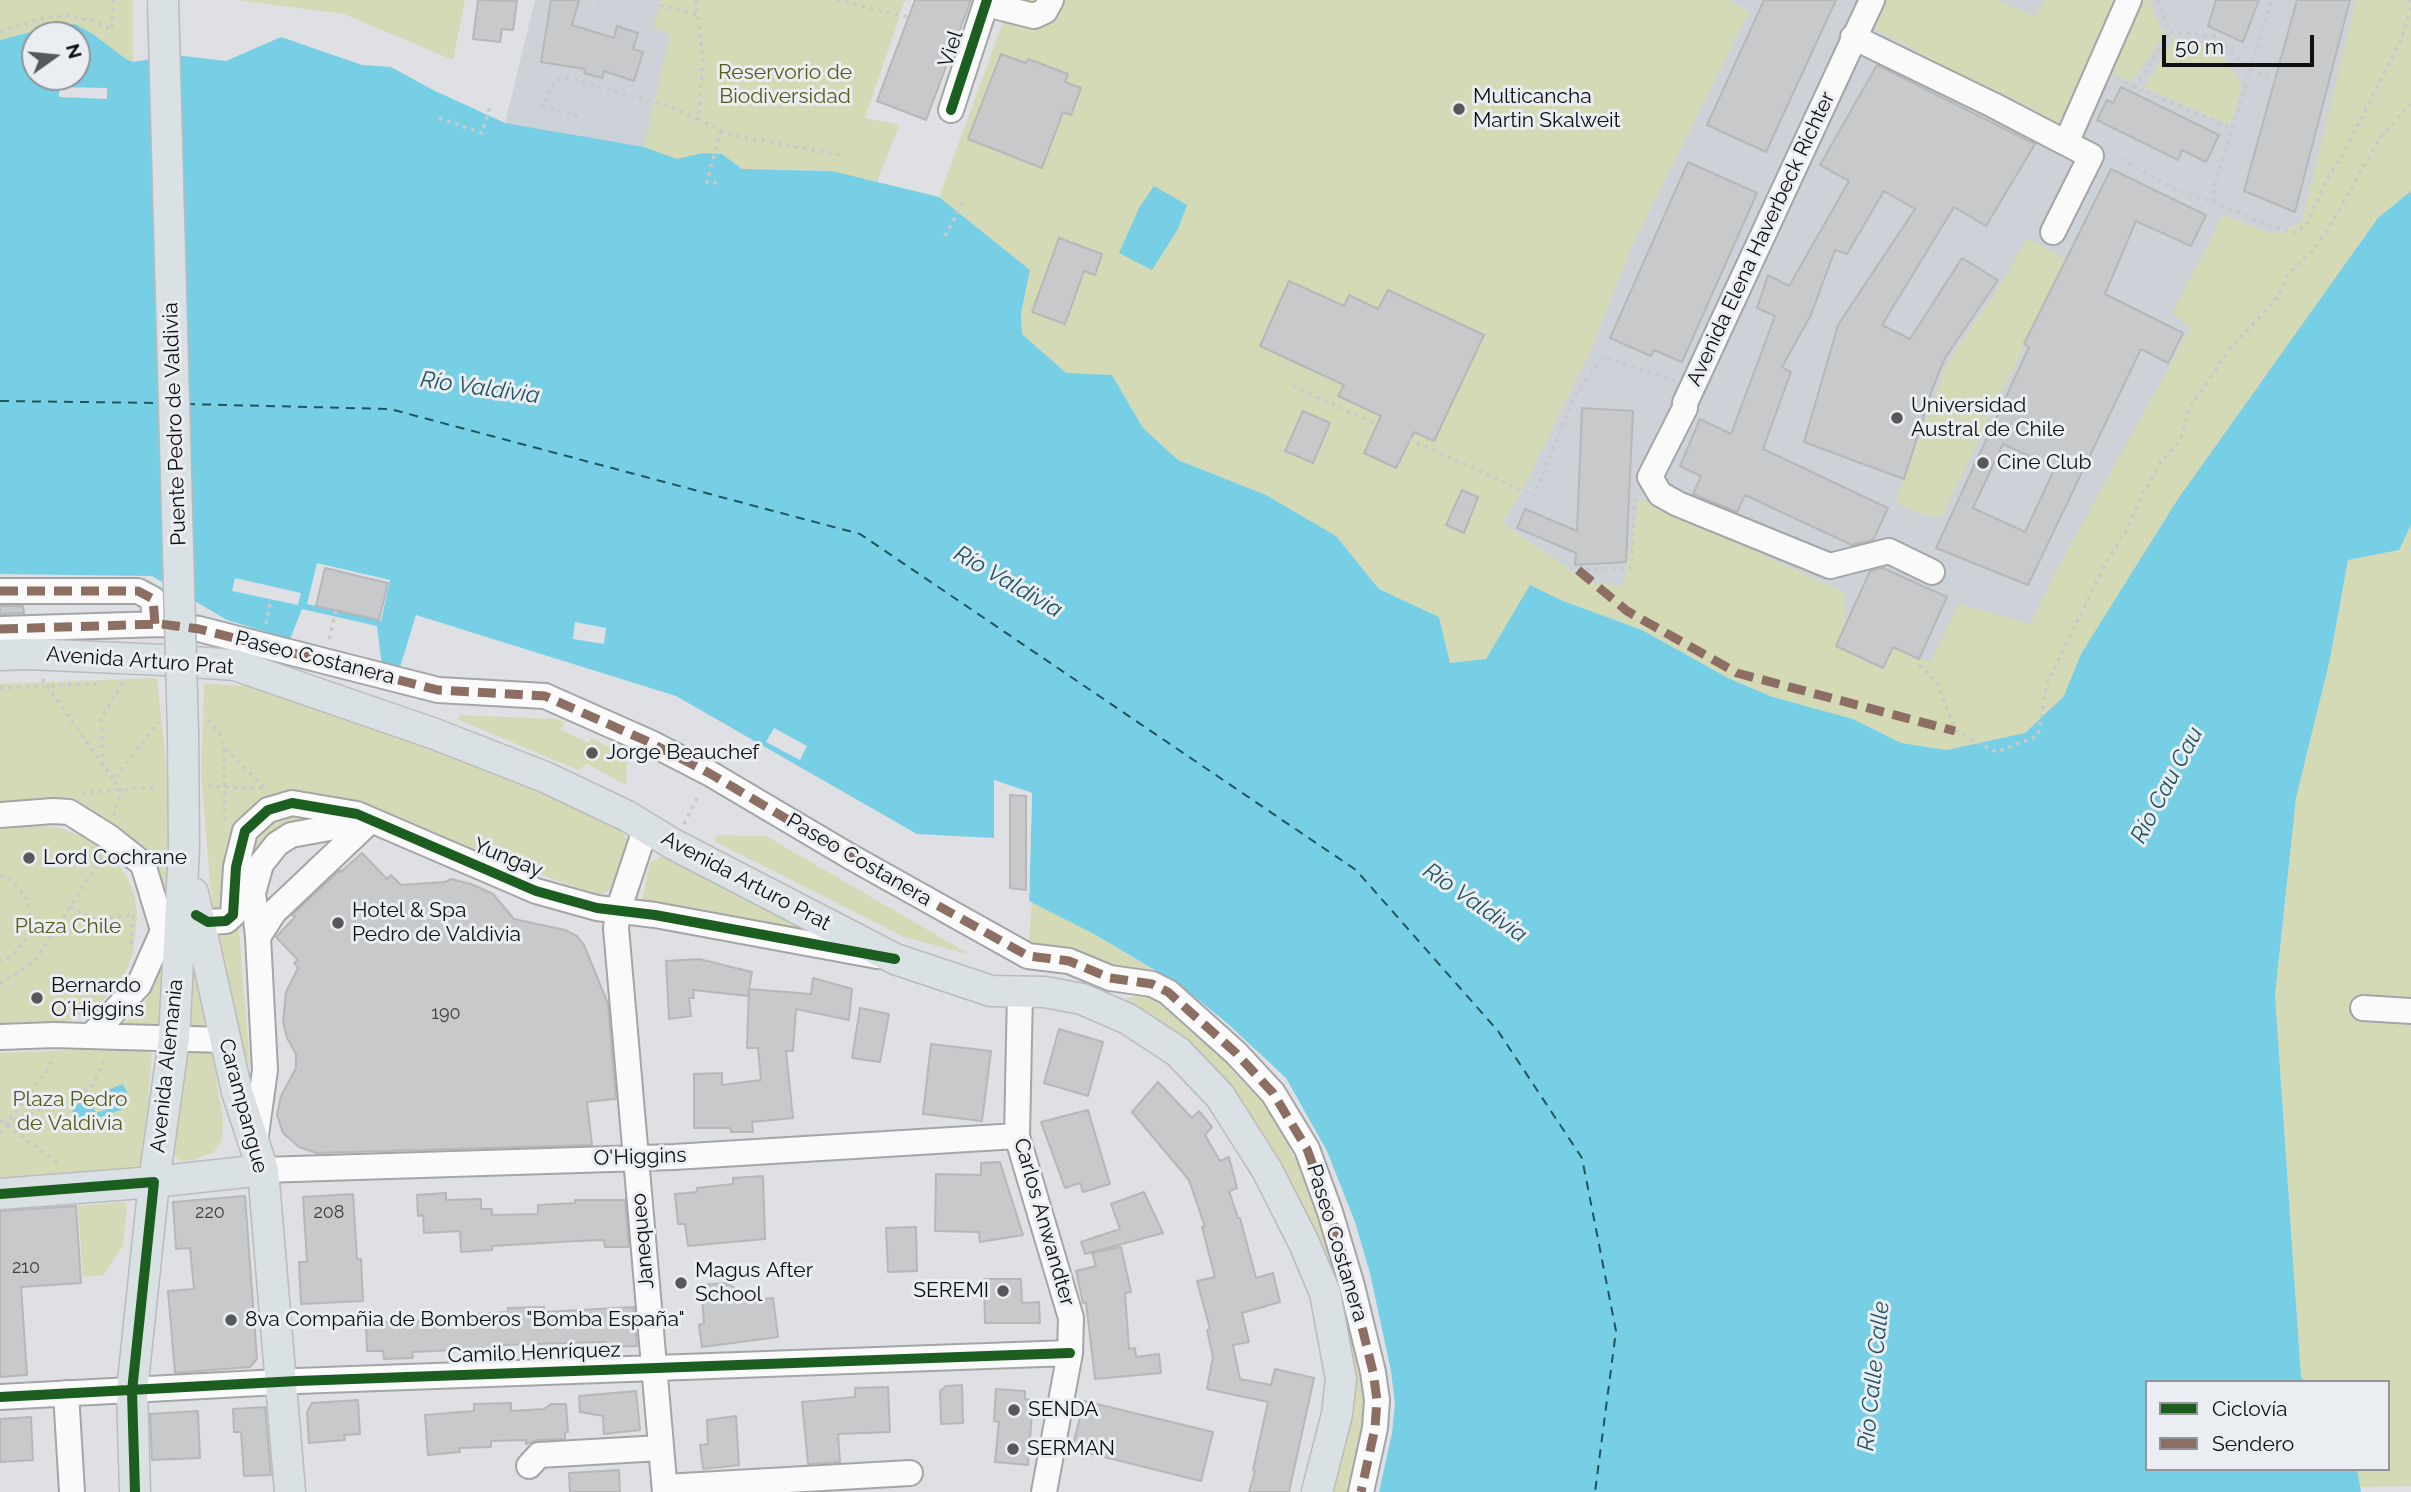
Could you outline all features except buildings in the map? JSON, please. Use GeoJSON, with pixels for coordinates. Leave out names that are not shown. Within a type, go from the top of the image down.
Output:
{"type":"FeatureCollection","features":[{"type":"Feature","properties":{"kind":"main road","name":"Puente Pedro de Valdivia"},"geometry":{"type":"LineString","coordinates":[[163,0],[173,724],[186,786],[184,848]]}},
{"type":"Feature","properties":{"kind":"main road","name":"Avenida Arturo Prat"},"geometry":{"type":"LineString","coordinates":[[14,654],[235,665],[435,734],[556,783],[646,827],[895,959],[991,991],[1045,992],[1082,999],[1128,1019],[1178,1052],[1220,1096],[1267,1170],[1304,1243],[1325,1293],[1341,1379],[1337,1414],[1317,1492]]}},
{"type":"Feature","properties":{"kind":"main road","name":"Avenida Alemania"},"geometry":{"type":"LineString","coordinates":[[135,1492],[132,1391],[154,1182],[189,904],[184,848]]}},
{"type":"Feature","properties":{"kind":"main road","name":"Carampangue"},"geometry":{"type":"LineString","coordinates":[[189,904],[237,1092],[259,1156],[290,1492]]}},
{"type":"Feature","properties":{"kind":"main road"},"geometry":{"type":"LineString","coordinates":[[0,1194],[154,1182],[259,1156]]}},
{"type":"Feature","properties":{"kind":"street"},"geometry":{"type":"LineString","coordinates":[[986,2],[1034,16],[1045,11],[1051,0]]}},
{"type":"Feature","properties":{"kind":"street","name":"Avenida Elena Haverbeck Richter"},"geometry":{"type":"LineString","coordinates":[[1643,482],[1685,408],[1871,0]]}},
{"type":"Feature","properties":{"kind":"street"},"geometry":{"type":"LineString","coordinates":[[2066,143],[2129,0]]}},
{"type":"Feature","properties":{"kind":"street","name":"Viel"},"geometry":{"type":"LineString","coordinates":[[951,110],[986,2]]}},
{"type":"Feature","properties":{"kind":"street"},"geometry":{"type":"LineString","coordinates":[[1853,37],[1993,104],[2091,156],[2053,232]]}},
{"type":"Feature","properties":{"kind":"street"},"geometry":{"type":"LineString","coordinates":[[1643,482],[1678,504],[1830,566],[1889,551],[1932,572]]}},
{"type":"Feature","properties":{"kind":"street"},"geometry":{"type":"LineString","coordinates":[[0,591],[138,591],[153,599],[155,624]]}},
{"type":"Feature","properties":{"kind":"street","name":"Paseo Costanera"},"geometry":{"type":"LineString","coordinates":[[0,629],[155,624],[199,629],[438,690],[545,696],[652,743],[709,773],[851,857],[1028,956],[1069,961],[1119,981],[1158,986],[1236,1052],[1273,1093],[1307,1149],[1330,1212],[1367,1343],[1377,1400],[1375,1429],[1361,1492]]}},
{"type":"Feature","properties":{"kind":"street","name":"Yungay"},"geometry":{"type":"LineString","coordinates":[[189,904],[208,922],[226,921],[233,915],[236,867],[245,831],[268,810],[292,803],[309,804],[358,814],[536,891],[597,908],[655,915],[895,959]]}},
{"type":"Feature","properties":{"kind":"street"},"geometry":{"type":"LineString","coordinates":[[0,816],[53,811],[69,813],[110,849],[143,864],[163,930]]}},
{"type":"Feature","properties":{"kind":"street"},"geometry":{"type":"LineString","coordinates":[[258,937],[274,912],[370,821]]}},
{"type":"Feature","properties":{"kind":"street"},"geometry":{"type":"LineString","coordinates":[[259,1156],[265,1070],[253,894],[261,864],[277,844],[291,835],[307,830],[370,821]]}},
{"type":"Feature","properties":{"kind":"street","name":"Janequeo"},"geometry":{"type":"LineString","coordinates":[[646,827],[618,911],[616,928],[665,1489]]}},
{"type":"Feature","properties":{"kind":"street"},"geometry":{"type":"LineString","coordinates":[[100,1043],[139,985],[163,930],[189,904]]}},
{"type":"Feature","properties":{"kind":"street","name":"Carlos Anwandter"},"geometry":{"type":"LineString","coordinates":[[1020,991],[1017,1136],[1071,1318],[1070,1353],[1044,1492]]}},
{"type":"Feature","properties":{"kind":"street"},"geometry":{"type":"LineString","coordinates":[[2363,1008],[2411,1011]]}},
{"type":"Feature","properties":{"kind":"street"},"geometry":{"type":"LineString","coordinates":[[0,1037],[54,1035],[100,1043],[174,1039],[224,1040]]}},
{"type":"Feature","properties":{"kind":"street","name":"O'Higgins"},"geometry":{"type":"LineString","coordinates":[[259,1156],[635,1158],[1017,1136]]}},
{"type":"Feature","properties":{"kind":"street","name":"Camilo Henríquez"},"geometry":{"type":"LineString","coordinates":[[0,1397],[280,1382],[1070,1353]]}},
{"type":"Feature","properties":{"kind":"street"},"geometry":{"type":"LineString","coordinates":[[66,1393],[72,1492]]}},
{"type":"Feature","properties":{"kind":"street"},"geometry":{"type":"LineString","coordinates":[[529,1466],[539,1455],[661,1448]]}},
{"type":"Feature","properties":{"kind":"street"},"geometry":{"type":"LineString","coordinates":[[665,1489],[910,1472]]}},
{"type":"Feature","properties":{"kind":"path"},"geometry":{"type":"LineString","coordinates":[[0,32],[43,18],[66,15],[93,21],[112,30],[113,0]]}},
{"type":"Feature","properties":{"kind":"path"},"geometry":{"type":"LineString","coordinates":[[696,0],[703,61],[698,119]]}},
{"type":"Feature","properties":{"kind":"path"},"geometry":{"type":"LineString","coordinates":[[836,0],[908,17]]}},
{"type":"Feature","properties":{"kind":"path"},"geometry":{"type":"LineString","coordinates":[[2157,0],[2171,32]]}},
{"type":"Feature","properties":{"kind":"path"},"geometry":{"type":"LineString","coordinates":[[2213,202],[2215,184],[2273,0]]}},
{"type":"Feature","properties":{"kind":"path"},"geometry":{"type":"LineString","coordinates":[[2121,159],[2176,190],[2265,224],[2292,233],[2305,227],[2327,178],[2343,154],[2400,42],[2411,8],[2409,0]]}},
{"type":"Feature","properties":{"kind":"path"},"geometry":{"type":"LineString","coordinates":[[660,5],[698,15]]}},
{"type":"Feature","properties":{"kind":"path"},"geometry":{"type":"LineString","coordinates":[[2136,88],[2171,32]]}},
{"type":"Feature","properties":{"kind":"path"},"geometry":{"type":"LineString","coordinates":[[2171,32],[2214,36],[2250,69],[2275,80]]}},
{"type":"Feature","properties":{"kind":"path"},"geometry":{"type":"LineString","coordinates":[[2098,71],[2233,129]]}},
{"type":"Feature","properties":{"kind":"path"},"geometry":{"type":"LineString","coordinates":[[578,116],[542,106],[556,80],[567,78],[666,105],[720,130],[749,139],[840,155]]}},
{"type":"Feature","properties":{"kind":"path"},"geometry":{"type":"LineString","coordinates":[[1919,665],[1937,682],[1955,731],[1996,752],[2038,736],[2047,683],[2143,493],[2161,463],[2181,439],[2189,409],[2220,362],[2277,298],[2288,274],[2313,251],[2382,135],[2411,104]]}},
{"type":"Feature","properties":{"kind":"path"},"geometry":{"type":"LineString","coordinates":[[439,118],[482,133],[490,106]]}},
{"type":"Feature","properties":{"kind":"path"},"geometry":{"type":"LineString","coordinates":[[717,183],[707,182],[720,130]]}},
{"type":"Feature","properties":{"kind":"path"},"geometry":{"type":"LineString","coordinates":[[945,236],[964,200]]}},
{"type":"Feature","properties":{"kind":"path"},"geometry":{"type":"LineString","coordinates":[[1293,386],[1534,496],[1575,395],[1604,357],[1681,382],[1697,378]]}},
{"type":"Feature","properties":{"kind":"path"},"geometry":{"type":"LineString","coordinates":[[1578,570],[1631,568],[1643,482]]}},
{"type":"Feature","properties":{"kind":"path"},"geometry":{"type":"LineString","coordinates":[[264,632],[271,599]]}},
{"type":"Feature","properties":{"kind":"path"},"geometry":{"type":"LineString","coordinates":[[322,660],[337,610]]}},
{"type":"Feature","properties":{"kind":"path"},"geometry":{"type":"LineString","coordinates":[[0,984],[35,961],[103,855],[110,849],[121,790],[47,687],[14,654]]}},
{"type":"Feature","properties":{"kind":"path"},"geometry":{"type":"LineString","coordinates":[[103,765],[102,719],[123,682],[117,683]]}},
{"type":"Feature","properties":{"kind":"path"},"geometry":{"type":"LineString","coordinates":[[0,688],[101,684]]}},
{"type":"Feature","properties":{"kind":"path"},"geometry":{"type":"LineString","coordinates":[[114,780],[173,724]]}},
{"type":"Feature","properties":{"kind":"path"},"geometry":{"type":"LineString","coordinates":[[674,844],[709,773]]}},
{"type":"Feature","properties":{"kind":"path"},"geometry":{"type":"LineString","coordinates":[[121,790],[168,786]]}},
{"type":"Feature","properties":{"kind":"path"},"geometry":{"type":"LineString","coordinates":[[204,786],[262,788]]}},
{"type":"Feature","properties":{"kind":"path"},"geometry":{"type":"LineString","coordinates":[[0,875],[19,888],[28,902],[30,918],[28,933],[21,946],[10,957],[0,961]]}},
{"type":"Feature","properties":{"kind":"path"},"geometry":{"type":"LineString","coordinates":[[129,954],[133,936],[132,905]]}},
{"type":"Feature","properties":{"kind":"path"},"geometry":{"type":"LineString","coordinates":[[70,907],[95,919],[133,914]]}},
{"type":"Feature","properties":{"kind":"path"},"geometry":{"type":"LineString","coordinates":[[0,1133],[50,1066],[54,1035]]}},
{"type":"Feature","properties":{"kind":"path"},"geometry":{"type":"LineString","coordinates":[[6,1125],[91,1088],[100,1043]]}},
{"type":"Feature","properties":{"kind":"path"},"geometry":{"type":"LineString","coordinates":[[0,1120],[63,1167]]}},
{"type":"Feature","properties":{"kind":"shaded area","name":"Reservorio de Biodiversidad"},"geometry":{"type":"Polygon","coordinates":[[[535,0],[897,0],[865,118],[899,125],[877,182],[832,171],[677,159],[505,123],[535,0]]]}},
{"type":"Feature","properties":{"kind":"shaded area","name":"Universidad Austral de Chile"},"geometry":{"type":"Polygon","coordinates":[[[1729,0],[2411,0],[2411,191],[2378,218],[2338,276],[2065,696],[1685,655],[1503,523],[1524,487],[1591,349],[1632,246],[1749,12],[1729,0]]]}},
{"type":"Feature","properties":{"kind":"green space"},"geometry":{"type":"Polygon","coordinates":[[[0,0],[133,0],[133,62],[91,33],[91,21],[21,21],[21,35],[0,40],[0,0]]]}},
{"type":"Feature","properties":{"kind":"green space"},"geometry":{"type":"Polygon","coordinates":[[[236,0],[465,0],[453,60],[344,14],[236,0]]]}},
{"type":"Feature","properties":{"kind":"green space","name":"Reservorio de Biodiversidad"},"geometry":{"type":"Polygon","coordinates":[[[661,0],[905,0],[865,118],[899,125],[877,182],[825,170],[742,169],[722,154],[703,153],[677,159],[644,147],[670,34],[654,28],[661,0]]]}},
{"type":"Feature","properties":{"kind":"green space"},"geometry":{"type":"Polygon","coordinates":[[[1011,0],[1729,0],[1749,12],[1632,246],[1591,349],[1524,487],[1503,523],[1588,582],[1623,586],[1639,498],[1846,593],[1844,626],[1930,662],[1959,604],[2030,624],[2054,575],[2190,329],[2172,313],[2223,215],[2273,234],[2302,222],[2356,0],[2411,0],[2411,191],[2378,218],[2178,499],[2081,654],[2065,696],[2025,733],[1947,750],[1901,743],[1853,719],[1773,697],[1730,679],[1642,630],[1530,586],[1486,659],[1450,663],[1439,617],[1379,589],[1336,536],[1266,495],[1178,460],[1143,428],[1112,376],[1066,373],[1022,334],[1021,313],[1030,270],[939,197],[1011,0]]]}},
{"type":"Feature","properties":{"kind":"green space"},"geometry":{"type":"Polygon","coordinates":[[[1885,0],[1999,0],[2035,17],[2045,0],[2125,0],[2065,135],[1871,26],[1885,0]]]}},
{"type":"Feature","properties":{"kind":"green space"},"geometry":{"type":"Polygon","coordinates":[[[2143,0],[2149,0],[2164,36],[2131,82],[2109,72],[2143,0]]]}},
{"type":"Feature","properties":{"kind":"green space"},"geometry":{"type":"Polygon","coordinates":[[[2174,37],[2217,47],[2242,86],[2230,125],[2144,88],[2174,37]]]}},
{"type":"Feature","properties":{"kind":"green space"},"geometry":{"type":"Polygon","coordinates":[[[2027,238],[2066,259],[1942,517],[1926,516],[1895,503],[1948,361],[2003,281],[2027,238]]]}},
{"type":"Feature","properties":{"kind":"green space"},"geometry":{"type":"Polygon","coordinates":[[[2411,525],[2411,1486],[2360,1487],[2357,1471],[2390,1471],[2390,1380],[2304,1380],[2301,1377],[2275,995],[2296,798],[2330,659],[2348,560],[2399,550],[2411,525]]]}},
{"type":"Feature","properties":{"kind":"green space"},"geometry":{"type":"Polygon","coordinates":[[[157,678],[168,782],[168,898],[161,899],[107,830],[0,807],[0,684],[157,678]]]}},
{"type":"Feature","properties":{"kind":"green space"},"geometry":{"type":"Polygon","coordinates":[[[204,684],[252,686],[500,770],[620,829],[628,840],[629,850],[618,881],[609,891],[598,895],[432,836],[266,800],[221,911],[214,908],[201,773],[204,684]]]}},
{"type":"Feature","properties":{"kind":"green space"},"geometry":{"type":"Polygon","coordinates":[[[460,715],[556,719],[564,722],[561,730],[589,743],[591,738],[627,756],[626,785],[587,764],[578,770],[457,719],[460,715]]]}},
{"type":"Feature","properties":{"kind":"green space"},"geometry":{"type":"Polygon","coordinates":[[[298,813],[324,820],[277,832],[256,849],[240,873],[248,840],[281,815],[298,813]]]}},
{"type":"Feature","properties":{"kind":"green space","name":"Plaza Chile"},"geometry":{"type":"Polygon","coordinates":[[[0,827],[60,828],[81,836],[116,860],[135,897],[137,918],[133,953],[123,978],[99,1004],[83,1015],[64,1022],[0,1025],[0,827]]]}},
{"type":"Feature","properties":{"kind":"green space"},"geometry":{"type":"Polygon","coordinates":[[[717,835],[766,836],[971,955],[904,937],[714,841],[717,835]]]}},
{"type":"Feature","properties":{"kind":"green space"},"geometry":{"type":"Polygon","coordinates":[[[662,856],[810,928],[811,936],[641,904],[650,862],[662,856]]]}},
{"type":"Feature","properties":{"kind":"green space"},"geometry":{"type":"Polygon","coordinates":[[[1032,902],[1094,934],[1153,970],[1157,979],[1028,949],[1032,902]]]}},
{"type":"Feature","properties":{"kind":"green space"},"geometry":{"type":"Polygon","coordinates":[[[239,929],[250,1069],[211,940],[239,929]]]}},
{"type":"Feature","properties":{"kind":"green space"},"geometry":{"type":"Polygon","coordinates":[[[186,931],[207,1027],[183,1026],[186,931]]]}},
{"type":"Feature","properties":{"kind":"green space"},"geometry":{"type":"Polygon","coordinates":[[[158,968],[164,969],[159,1025],[120,1028],[146,1001],[158,968]]]}},
{"type":"Feature","properties":{"kind":"green space"},"geometry":{"type":"Polygon","coordinates":[[[1153,992],[1228,1056],[1238,1077],[1253,1083],[1262,1094],[1266,1110],[1280,1119],[1289,1132],[1290,1151],[1315,1188],[1342,1278],[1339,1295],[1353,1321],[1369,1398],[1356,1465],[1347,1484],[1347,1492],[1330,1492],[1353,1406],[1355,1369],[1342,1316],[1267,1145],[1117,1001],[1153,992]]]}},
{"type":"Feature","properties":{"kind":"green space","name":"Plaza Pedro de Valdivia"},"geometry":{"type":"Polygon","coordinates":[[[143,1047],[152,1054],[142,1170],[0,1180],[0,1053],[143,1047]]]}},
{"type":"Feature","properties":{"kind":"green space"},"geometry":{"type":"Polygon","coordinates":[[[212,1052],[223,1120],[222,1140],[214,1152],[194,1160],[180,1161],[171,1147],[178,1053],[212,1052]]]}},
{"type":"Feature","properties":{"kind":"green space"},"geometry":{"type":"Polygon","coordinates":[[[124,1202],[127,1206],[123,1245],[104,1275],[83,1277],[78,1206],[124,1202]]]}},
{"type":"Feature","properties":{"kind":"water"},"geometry":{"type":"Polygon","coordinates":[[[91,33],[133,62],[175,55],[226,61],[281,37],[362,65],[391,67],[433,90],[505,123],[644,147],[677,159],[703,153],[722,154],[742,169],[832,171],[939,197],[1030,270],[1021,313],[1022,334],[1066,373],[1112,375],[1143,428],[1178,460],[1266,495],[1336,536],[1379,589],[1439,617],[1450,663],[1486,659],[1530,585],[1563,601],[1642,630],[1730,679],[1773,697],[1853,719],[1901,743],[1947,750],[2025,733],[2064,696],[2081,654],[2178,499],[2378,218],[2411,191],[2411,525],[2399,550],[2348,560],[2330,659],[2296,798],[2275,995],[2301,1377],[2304,1380],[2145,1380],[2145,1471],[2357,1471],[2361,1492],[1379,1492],[1392,1433],[1395,1404],[1391,1371],[1370,1273],[1355,1222],[1327,1151],[1286,1078],[1227,1023],[1180,985],[1094,934],[1029,901],[1032,793],[995,781],[994,838],[917,834],[676,696],[416,615],[400,667],[378,666],[227,620],[152,576],[0,574],[0,40],[21,35],[21,91],[91,91],[91,33]]]}},
{"type":"Feature","properties":{"kind":"water"},"geometry":{"type":"Polygon","coordinates":[[[1154,186],[1187,205],[1178,229],[1152,270],[1119,253],[1139,208],[1154,186]]]}},
{"type":"Feature","properties":{"kind":"water"},"geometry":{"type":"Polygon","coordinates":[[[122,1084],[127,1091],[126,1108],[83,1123],[72,1119],[71,1114],[80,1100],[89,1097],[96,1113],[114,1107],[108,1090],[122,1084]]]}},
{"type":"Feature","properties":{"kind":"pier"},"geometry":{"type":"Polygon","coordinates":[[[107,88],[107,99],[59,97],[59,91],[107,88]]]}},
{"type":"Feature","properties":{"kind":"pier"},"geometry":{"type":"Polygon","coordinates":[[[317,563],[390,580],[381,621],[307,604],[317,563]]]}},
{"type":"Feature","properties":{"kind":"pier"},"geometry":{"type":"Polygon","coordinates":[[[235,578],[301,593],[298,605],[232,591],[235,578]]]}},
{"type":"Feature","properties":{"kind":"pier"},"geometry":{"type":"Polygon","coordinates":[[[302,609],[377,626],[382,666],[290,639],[302,609]]]}},
{"type":"Feature","properties":{"kind":"pier"},"geometry":{"type":"Polygon","coordinates":[[[575,622],[606,628],[604,644],[573,639],[575,622]]]}},
{"type":"Feature","properties":{"kind":"pier"},"geometry":{"type":"Polygon","coordinates":[[[774,728],[807,746],[800,760],[766,742],[774,728]]]}},
{"type":"Feature","properties":{"kind":"pier"},"geometry":{"type":"Polygon","coordinates":[[[994,780],[1032,793],[1029,901],[1026,901],[1029,795],[998,785],[998,838],[994,841],[994,780]]]}},
{"type":"Feature","properties":{"kind":"ferry route"},"geometry":{"type":"LineString","coordinates":[[0,401],[160,403]]}},
{"type":"Feature","properties":{"kind":"ferry route"},"geometry":{"type":"LineString","coordinates":[[186,404],[390,409],[860,534],[1356,870],[1498,1031],[1582,1158],[1616,1331],[1595,1492]]}},
{"type":"Feature","properties":{"kind":"marked path"},"geometry":{"type":"LineString","coordinates":[[1578,570],[1627,611],[1737,673],[1955,731]]}},
{"type":"Feature","properties":{"kind":"marked path"},"geometry":{"type":"LineString","coordinates":[[0,591],[138,591],[153,599],[155,624]]}},
{"type":"Feature","properties":{"kind":"marked path"},"geometry":{"type":"LineString","coordinates":[[0,629],[161,624],[199,629],[438,690],[545,696],[651,743],[709,773],[851,857],[1028,956],[1069,961],[1110,978],[1152,984],[1168,992],[1236,1053],[1273,1093],[1307,1149],[1330,1212],[1352,1286],[1373,1372],[1377,1400],[1375,1428],[1361,1492]]}},
{"type":"Feature","properties":{"kind":"cycle path"},"geometry":{"type":"LineString","coordinates":[[951,110],[987,0]]}},
{"type":"Feature","properties":{"kind":"cycle path"},"geometry":{"type":"LineString","coordinates":[[196,915],[208,922],[226,921],[233,915],[236,867],[245,831],[268,810],[292,803],[357,814],[536,891],[597,908],[655,915],[895,959]]}},
{"type":"Feature","properties":{"kind":"cycle path"},"geometry":{"type":"LineString","coordinates":[[0,1194],[154,1182],[132,1391],[135,1492]]}},
{"type":"Feature","properties":{"kind":"cycle path"},"geometry":{"type":"LineString","coordinates":[[0,1397],[297,1381],[1070,1353]]}},
{"type":"Feature","properties":{"kind":"place","name":"Multicancha Martin Skalweit"},"geometry":{"type":"Point","coordinates":[1459,109]}},
{"type":"Feature","properties":{"kind":"place","name":"Universidad Austral de Chile"},"geometry":{"type":"Point","coordinates":[1897,418]}},
{"type":"Feature","properties":{"kind":"place","name":"Cine Club"},"geometry":{"type":"Point","coordinates":[1983,463]}},
{"type":"Feature","properties":{"kind":"place","name":"Jorge Beauchef"},"geometry":{"type":"Point","coordinates":[592,753]}},
{"type":"Feature","properties":{"kind":"place","name":"Lord Cochrane"},"geometry":{"type":"Point","coordinates":[29,858]}},
{"type":"Feature","properties":{"kind":"place","name":"Hotel & Spa Pedro de Valdivia"},"geometry":{"type":"Point","coordinates":[338,923]}},
{"type":"Feature","properties":{"kind":"place","name":"Bernardo O´Higgins"},"geometry":{"type":"Point","coordinates":[37,998]}},
{"type":"Feature","properties":{"kind":"place","name":"Magus After School"},"geometry":{"type":"Point","coordinates":[681,1283]}},
{"type":"Feature","properties":{"kind":"place","name":"SEREMI"},"geometry":{"type":"Point","coordinates":[1003,1291]}},
{"type":"Feature","properties":{"kind":"place","name":"8va Compañia de Bomberos \"Bomba España\""},"geometry":{"type":"Point","coordinates":[231,1320]}},
{"type":"Feature","properties":{"kind":"place","name":"SENDA"},"geometry":{"type":"Point","coordinates":[1014,1410]}},
{"type":"Feature","properties":{"kind":"place","name":"SERMAN"},"geometry":{"type":"Point","coordinates":[1013,1449]}},
{"type":"Feature","properties":{"kind":"water label","name":"Río Valdivia"},"geometry":{"type":"Point","coordinates":[480,388]}},
{"type":"Feature","properties":{"kind":"water label","name":"Río Valdivia"},"geometry":{"type":"Point","coordinates":[1008,582]}},
{"type":"Feature","properties":{"kind":"water label","name":"Río Cau Cau"},"geometry":{"type":"Point","coordinates":[2167,785]}},
{"type":"Feature","properties":{"kind":"water label","name":"Río Valdivia"},"geometry":{"type":"Point","coordinates":[1475,903]}},
{"type":"Feature","properties":{"kind":"water label","name":"Río Calle Calle"},"geometry":{"type":"Point","coordinates":[1874,1376]}}]}
